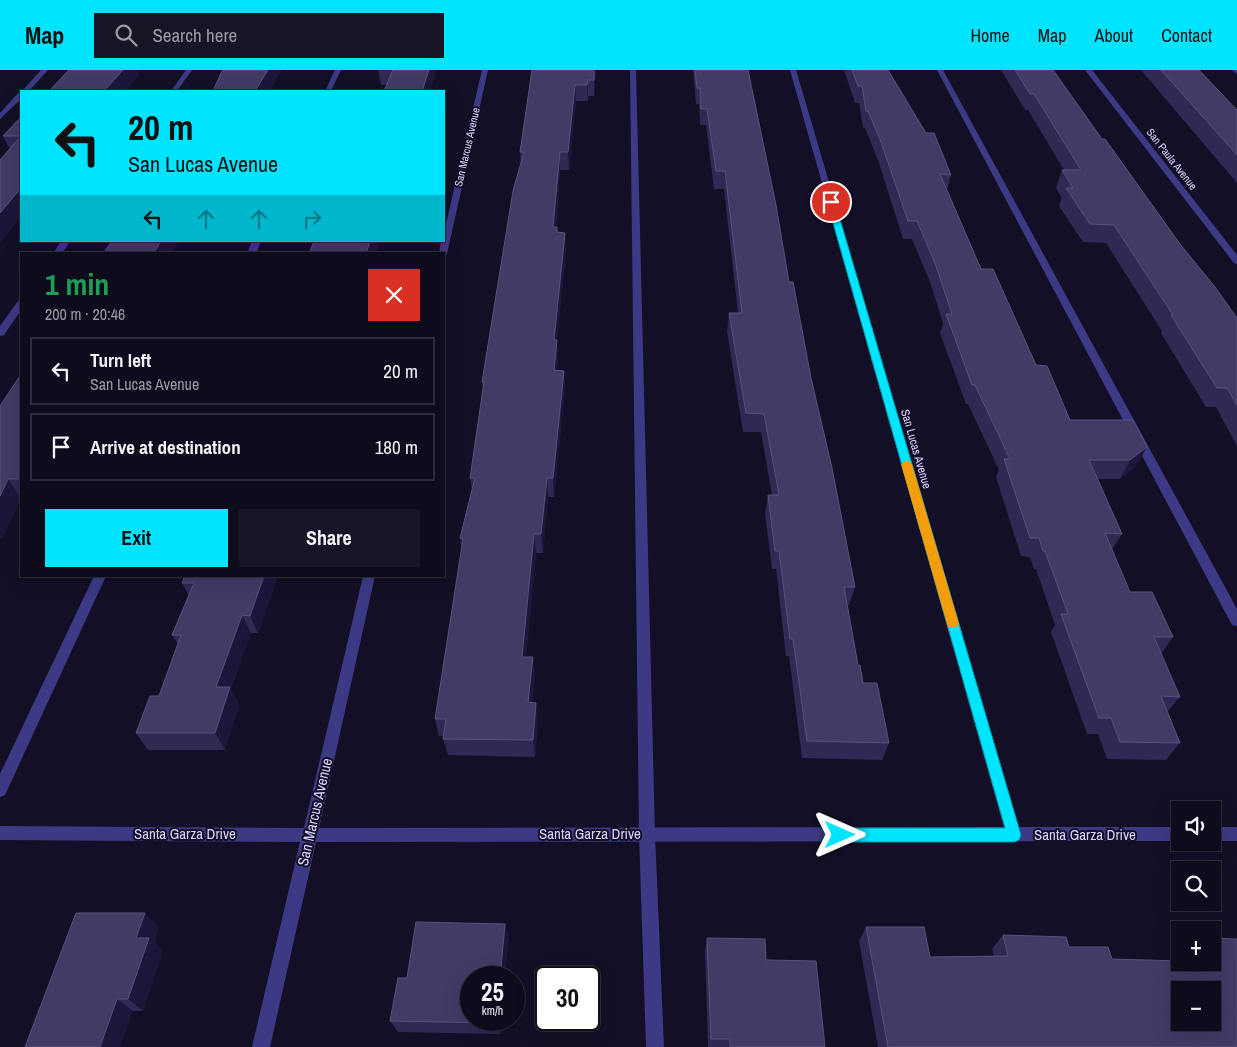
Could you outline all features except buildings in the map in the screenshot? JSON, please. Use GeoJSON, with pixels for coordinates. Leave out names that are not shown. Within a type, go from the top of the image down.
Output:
{"type":"FeatureCollection","features":[{"type":"Feature","properties":{"kind":"street"},"geometry":{"type":"LineString","coordinates":[[26,90],[45,70]]}},
{"type":"Feature","properties":{"kind":"street"},"geometry":{"type":"LineString","coordinates":[[175,90],[189,70]]}},
{"type":"Feature","properties":{"kind":"street"},"geometry":{"type":"LineString","coordinates":[[328,90],[338,70]]}},
{"type":"Feature","properties":{"kind":"street","name":"San Marcus Avenue"},"geometry":{"type":"LineString","coordinates":[[443,252],[485,70]]}},
{"type":"Feature","properties":{"kind":"street"},"geometry":{"type":"LineString","coordinates":[[633,70],[647,834],[655,1047]]}},
{"type":"Feature","properties":{"kind":"street","name":"San Lucas Avenue"},"geometry":{"type":"LineString","coordinates":[[793,70],[1014,835]]}},
{"type":"Feature","properties":{"kind":"street"},"geometry":{"type":"LineString","coordinates":[[940,70],[1237,620]]}},
{"type":"Feature","properties":{"kind":"street","name":"San Paula Avenue"},"geometry":{"type":"LineString","coordinates":[[1088,70],[1237,261]]}},
{"type":"Feature","properties":{"kind":"street"},"geometry":{"type":"LineString","coordinates":[[0,117],[20,96]]}},
{"type":"Feature","properties":{"kind":"street"},"geometry":{"type":"LineString","coordinates":[[0,333],[20,304]]}},
{"type":"Feature","properties":{"kind":"street"},"geometry":{"type":"LineString","coordinates":[[0,790],[100,577]]}},
{"type":"Feature","properties":{"kind":"street","name":"San Marcus Avenue"},"geometry":{"type":"LineString","coordinates":[[261,1047],[369,577]]}},
{"type":"Feature","properties":{"kind":"street","name":"Santa Garza Drive"},"geometry":{"type":"LineString","coordinates":[[0,833],[310,835],[1171,834]]}},
{"type":"Feature","properties":{"kind":"street"},"geometry":{"type":"LineString","coordinates":[[1221,834],[1237,834]]}},
{"type":"Feature","properties":{"kind":"slow traffic"},"geometry":{"type":"LineString","coordinates":[[907,464],[953,624]]}},
{"type":"Feature","properties":{"kind":"route"},"geometry":{"type":"LineString","coordinates":[[831,202],[1014,835],[840,835]]}}]}
